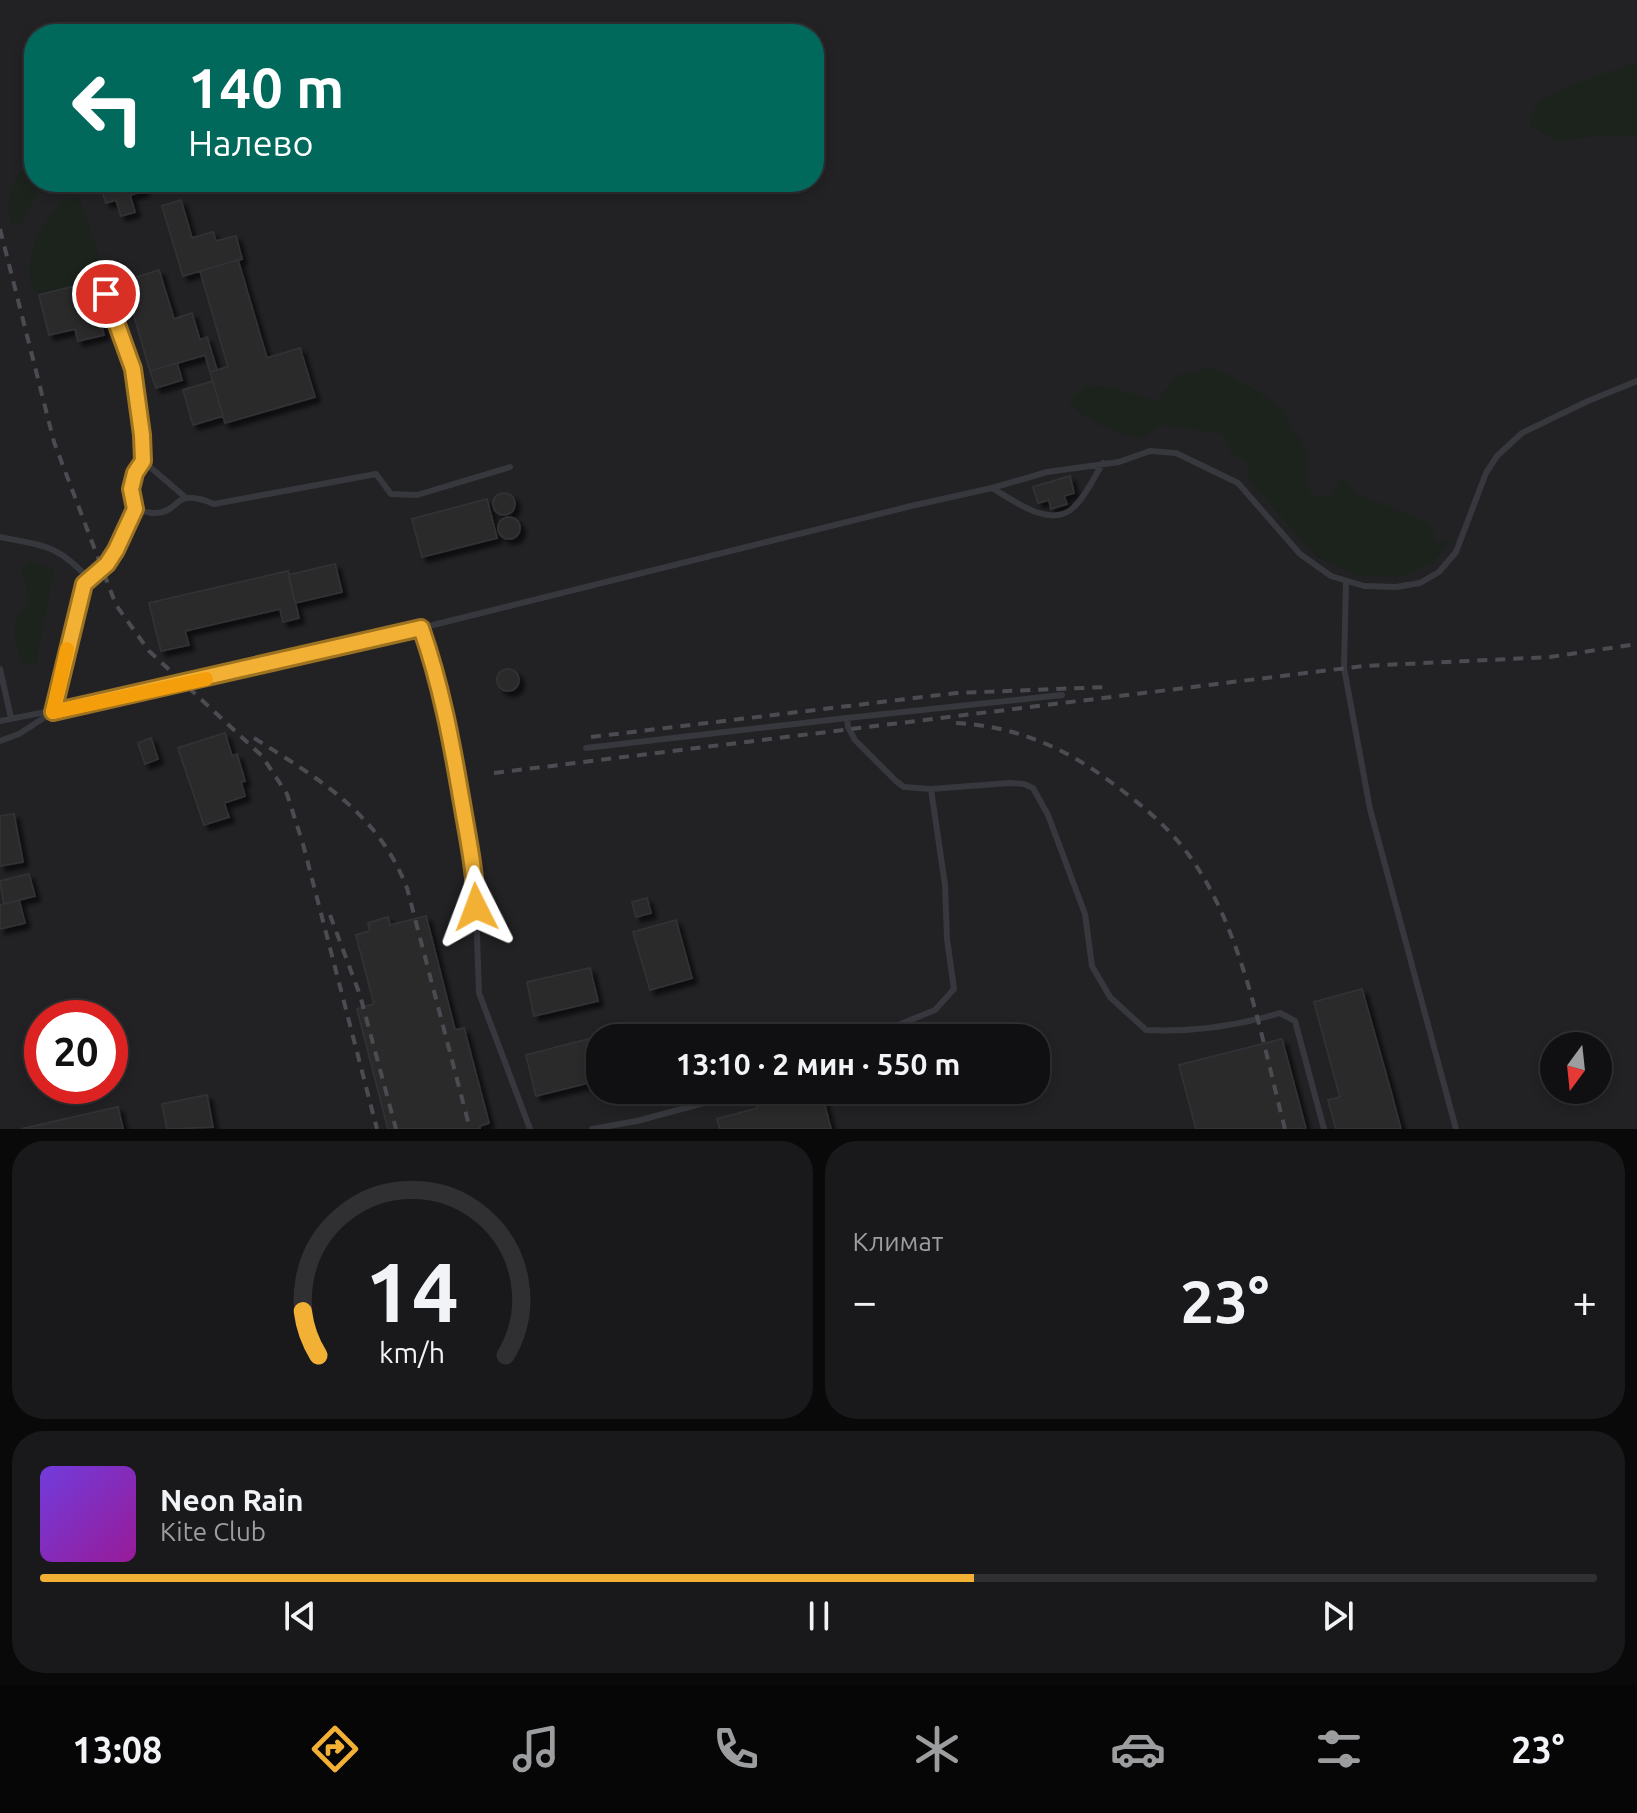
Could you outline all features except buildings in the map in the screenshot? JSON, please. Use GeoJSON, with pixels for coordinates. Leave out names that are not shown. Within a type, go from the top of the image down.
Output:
{"type":"FeatureCollection","features":[{"type":"Feature","properties":{"kind":"lane"},"geometry":{"type":"LineString","coordinates":[[0,741],[19,734],[53,712],[84,584],[107,564],[135,509],[131,489],[135,473],[143,461],[142,435],[133,369],[106,294]]}},
{"type":"Feature","properties":{"kind":"lane"},"geometry":{"type":"LineString","coordinates":[[0,721],[53,712],[421,628],[1047,472],[1119,462],[1150,451],[1176,453],[1238,483],[1300,554],[1331,576],[1364,586],[1396,587],[1420,583],[1439,572],[1456,552],[1486,473],[1497,456],[1522,433],[1637,381]]}},
{"type":"Feature","properties":{"kind":"lane"},"geometry":{"type":"LineString","coordinates":[[143,461],[185,497]]}},
{"type":"Feature","properties":{"kind":"lane"},"geometry":{"type":"LineString","coordinates":[[992,488],[1031,511],[1045,515],[1061,514],[1073,508],[1103,463]]}},
{"type":"Feature","properties":{"kind":"lane"},"geometry":{"type":"LineString","coordinates":[[135,509],[156,513],[185,497],[196,497],[214,504],[376,474],[391,494],[417,495],[510,467]]}},
{"type":"Feature","properties":{"kind":"lane"},"geometry":{"type":"LineString","coordinates":[[0,537],[60,552],[89,579]]}},
{"type":"Feature","properties":{"kind":"lane"},"geometry":{"type":"LineString","coordinates":[[1346,581],[1344,668],[1359,758],[1456,1129]]}},
{"type":"Feature","properties":{"kind":"lane"},"geometry":{"type":"LineString","coordinates":[[421,628],[453,749],[475,876],[479,993],[530,1129]]}},
{"type":"Feature","properties":{"kind":"lane"},"geometry":{"type":"LineString","coordinates":[[0,669],[11,718]]}},
{"type":"Feature","properties":{"kind":"lane"},"geometry":{"type":"LineString","coordinates":[[586,748],[1062,695]]}},
{"type":"Feature","properties":{"kind":"lane"},"geometry":{"type":"LineString","coordinates":[[847,718],[855,740],[904,787],[931,789],[1009,783],[1033,788],[1048,815],[1085,914],[1092,966],[1110,997],[1146,1030],[1176,1031],[1256,1020],[1280,1013],[1295,1021],[1324,1129]]}},
{"type":"Feature","properties":{"kind":"lane"},"geometry":{"type":"LineString","coordinates":[[901,1024],[935,1010],[954,989],[947,939],[945,885],[931,789]]}},
{"type":"Feature","properties":{"kind":"lane"},"geometry":{"type":"LineString","coordinates":[[592,1129],[700,1104]]}},
{"type":"Feature","properties":{"kind":"shaded area"},"geometry":{"type":"Polygon","coordinates":[[[0,0],[1637,0],[1637,1129],[0,1129],[0,0]]]}},
{"type":"Feature","properties":{"kind":"shaded area"},"geometry":{"type":"Polygon","coordinates":[[[1637,62],[1637,136],[1608,135],[1556,141],[1530,126],[1537,101],[1637,62]]]}},
{"type":"Feature","properties":{"kind":"shaded area"},"geometry":{"type":"Polygon","coordinates":[[[24,167],[24,192],[37,192],[21,224],[12,223],[8,204],[24,167]]]}},
{"type":"Feature","properties":{"kind":"shaded area"},"geometry":{"type":"Polygon","coordinates":[[[68,198],[79,198],[105,271],[91,282],[39,295],[30,278],[34,244],[52,213],[68,198]]]}},
{"type":"Feature","properties":{"kind":"shaded area"},"geometry":{"type":"Polygon","coordinates":[[[1210,368],[1229,375],[1279,405],[1308,453],[1311,495],[1330,497],[1341,478],[1357,493],[1429,524],[1437,543],[1451,538],[1432,564],[1398,577],[1356,575],[1317,557],[1247,478],[1250,463],[1232,453],[1224,434],[1163,425],[1139,439],[1092,421],[1069,401],[1085,385],[1110,387],[1156,401],[1179,375],[1210,368]]]}},
{"type":"Feature","properties":{"kind":"shaded area"},"geometry":{"type":"Polygon","coordinates":[[[32,561],[54,570],[36,664],[22,664],[14,632],[17,618],[28,604],[21,569],[32,561]]]}},
{"type":"Feature","properties":{"kind":"railway"},"geometry":{"type":"LineString","coordinates":[[0,229],[54,442],[116,605],[149,651],[262,756],[287,794],[303,844],[377,1129]]}},
{"type":"Feature","properties":{"kind":"railway"},"geometry":{"type":"LineString","coordinates":[[494,773],[1363,666],[1550,657],[1637,644]]}},
{"type":"Feature","properties":{"kind":"railway"},"geometry":{"type":"LineString","coordinates":[[591,737],[956,693],[1107,687]]}},
{"type":"Feature","properties":{"kind":"railway"},"geometry":{"type":"LineString","coordinates":[[956,723],[1017,733],[1073,757],[1141,805],[1180,843],[1207,883],[1237,950],[1285,1129]]}},
{"type":"Feature","properties":{"kind":"railway"},"geometry":{"type":"LineString","coordinates":[[254,738],[344,800],[363,818],[395,862],[407,888],[470,1129]]}},
{"type":"Feature","properties":{"kind":"railway"},"geometry":{"type":"LineString","coordinates":[[330,915],[360,995],[396,1129]]}},
{"type":"Feature","properties":{"kind":"slow traffic"},"geometry":{"type":"LineString","coordinates":[[67,649],[53,712],[206,679]]}},
{"type":"Feature","properties":{"kind":"route"},"geometry":{"type":"LineString","coordinates":[[106,294],[133,369],[143,461],[135,473],[131,489],[135,509],[116,550],[107,564],[84,584],[53,712],[421,628],[453,749],[475,876],[476,907]]}}]}
